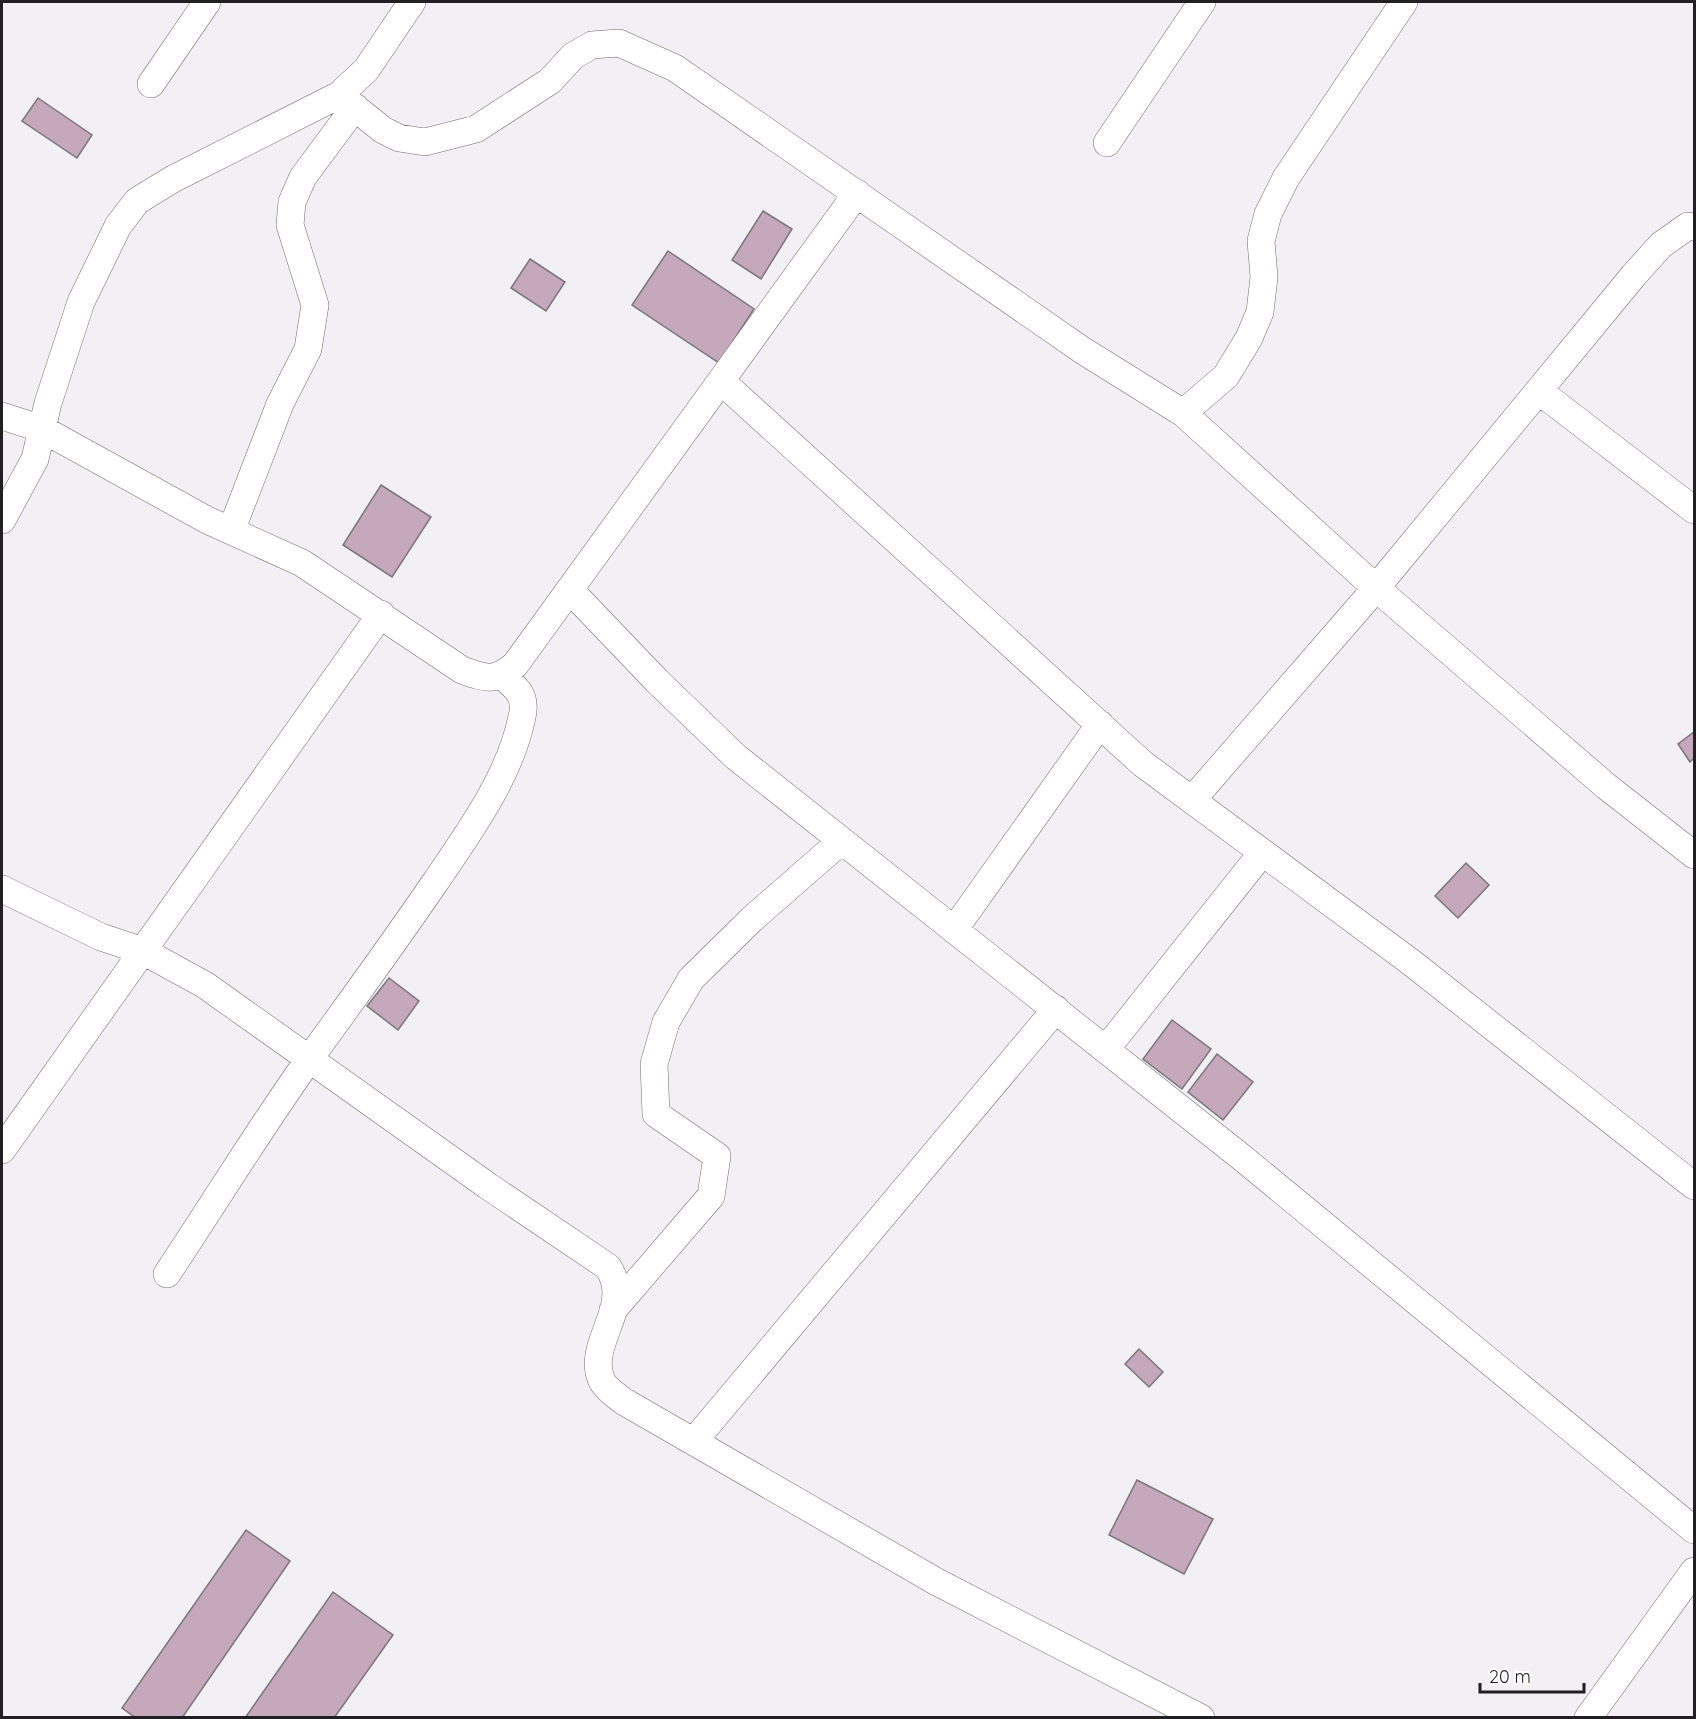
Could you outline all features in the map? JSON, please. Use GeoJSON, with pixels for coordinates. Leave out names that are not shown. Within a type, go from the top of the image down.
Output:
{"type":"FeatureCollection","features":[{"type":"Feature","properties":{"kind":"street"},"geometry":{"type":"LineString","coordinates":[[151,84],[207,2]]}},
{"type":"Feature","properties":{"kind":"street"},"geometry":{"type":"LineString","coordinates":[[231,531],[280,404],[308,350],[315,305],[290,225],[292,202],[303,177],[347,101],[412,2]]}},
{"type":"Feature","properties":{"kind":"street"},"geometry":{"type":"LineString","coordinates":[[1107,143],[1202,2]]}},
{"type":"Feature","properties":{"kind":"street"},"geometry":{"type":"LineString","coordinates":[[1183,413],[1226,376],[1249,338],[1260,312],[1264,277],[1261,241],[1268,214],[1286,178],[1404,2]]}},
{"type":"Feature","properties":{"kind":"street"},"geometry":{"type":"LineString","coordinates":[[347,101],[383,130],[399,138],[425,142],[476,129],[550,81],[573,56],[592,45],[619,43],[675,68],[1082,350],[1183,413],[1376,588],[1606,786],[1695,855]]}},
{"type":"Feature","properties":{"kind":"street"},"geometry":{"type":"LineString","coordinates":[[2,520],[35,459],[81,302],[118,226],[137,201],[173,179],[347,101]]}},
{"type":"Feature","properties":{"kind":"street"},"geometry":{"type":"LineString","coordinates":[[2,416],[42,429],[231,531],[302,563],[462,670],[485,679],[502,676],[515,665],[857,193]]}},
{"type":"Feature","properties":{"kind":"street"},"geometry":{"type":"LineString","coordinates":[[1192,800],[1376,588],[1661,245],[1688,226],[1695,227]]}},
{"type":"Feature","properties":{"kind":"street"},"geometry":{"type":"LineString","coordinates":[[721,381],[913,558],[1143,764],[1412,963],[1695,1186]]}},
{"type":"Feature","properties":{"kind":"street"},"geometry":{"type":"LineString","coordinates":[[1539,391],[1695,510]]}},
{"type":"Feature","properties":{"kind":"street"},"geometry":{"type":"LineString","coordinates":[[570,590],[657,681],[736,757],[840,842],[1106,1048],[1695,1530]]}},
{"type":"Feature","properties":{"kind":"street"},"geometry":{"type":"LineString","coordinates":[[2,1150],[381,614]]}},
{"type":"Feature","properties":{"kind":"street"},"geometry":{"type":"LineString","coordinates":[[167,1274],[309,1060],[370,978],[470,830],[509,759],[522,716],[523,700],[519,690],[502,676]]}},
{"type":"Feature","properties":{"kind":"street"},"geometry":{"type":"LineString","coordinates":[[954,930],[1100,724]]}},
{"type":"Feature","properties":{"kind":"street"},"geometry":{"type":"LineString","coordinates":[[613,1310],[711,1196],[716,1173],[717,1156],[656,1114],[654,1064],[666,1022],[691,979],[752,919],[840,842]]}},
{"type":"Feature","properties":{"kind":"street"},"geometry":{"type":"LineString","coordinates":[[1106,1048],[1262,853]]}},
{"type":"Feature","properties":{"kind":"street"},"geometry":{"type":"LineString","coordinates":[[2,889],[101,937],[142,951],[205,985],[309,1060],[608,1266],[616,1286],[613,1310],[598,1365],[603,1383],[623,1401],[937,1582],[1201,1718]]}},
{"type":"Feature","properties":{"kind":"street"},"geometry":{"type":"LineString","coordinates":[[694,1441],[1056,1009]]}},
{"type":"Feature","properties":{"kind":"street"},"geometry":{"type":"LineString","coordinates":[[1588,1718],[1695,1572]]}},
{"type":"Feature","properties":{"kind":"building"},"geometry":{"type":"Polygon","coordinates":[[[38,98],[92,135],[77,158],[22,121],[38,98]]]}},
{"type":"Feature","properties":{"kind":"building"},"geometry":{"type":"Polygon","coordinates":[[[763,211],[792,229],[761,279],[732,260],[763,211]]]}},
{"type":"Feature","properties":{"kind":"building"},"geometry":{"type":"Polygon","coordinates":[[[668,251],[754,309],[719,363],[632,305],[668,251]]]}},
{"type":"Feature","properties":{"kind":"building"},"geometry":{"type":"Polygon","coordinates":[[[530,259],[565,282],[546,311],[511,288],[530,259]]]}},
{"type":"Feature","properties":{"kind":"building"},"geometry":{"type":"Polygon","coordinates":[[[381,485],[431,517],[392,577],[343,545],[381,485]]]}},
{"type":"Feature","properties":{"kind":"building"},"geometry":{"type":"Polygon","coordinates":[[[1694,732],[1694,758],[1690,762],[1678,744],[1694,732]]]}},
{"type":"Feature","properties":{"kind":"building"},"geometry":{"type":"Polygon","coordinates":[[[1466,863],[1489,885],[1458,918],[1435,896],[1466,863]]]}},
{"type":"Feature","properties":{"kind":"building"},"geometry":{"type":"Polygon","coordinates":[[[389,978],[419,1001],[398,1030],[367,1006],[389,978]]]}},
{"type":"Feature","properties":{"kind":"building"},"geometry":{"type":"Polygon","coordinates":[[[1172,1020],[1211,1049],[1182,1089],[1143,1059],[1172,1020]]]}},
{"type":"Feature","properties":{"kind":"building"},"geometry":{"type":"Polygon","coordinates":[[[1217,1054],[1253,1082],[1223,1120],[1188,1092],[1217,1054]]]}},
{"type":"Feature","properties":{"kind":"building"},"geometry":{"type":"Polygon","coordinates":[[[1139,1349],[1163,1372],[1149,1387],[1125,1364],[1139,1349]]]}},
{"type":"Feature","properties":{"kind":"building"},"geometry":{"type":"Polygon","coordinates":[[[1137,1480],[1213,1519],[1184,1574],[1109,1535],[1137,1480]]]}},
{"type":"Feature","properties":{"kind":"building"},"geometry":{"type":"Polygon","coordinates":[[[246,1530],[290,1561],[182,1718],[136,1718],[122,1708],[246,1530]]]}},
{"type":"Feature","properties":{"kind":"building"},"geometry":{"type":"Polygon","coordinates":[[[333,1592],[393,1635],[334,1718],[245,1718],[333,1592]]]}}]}
